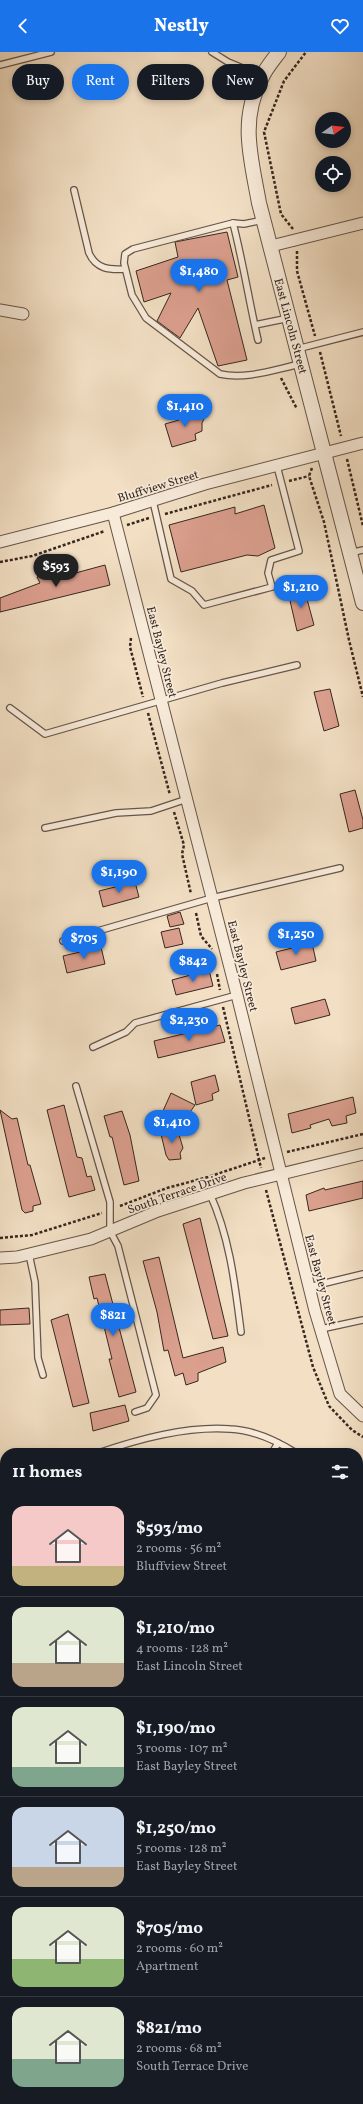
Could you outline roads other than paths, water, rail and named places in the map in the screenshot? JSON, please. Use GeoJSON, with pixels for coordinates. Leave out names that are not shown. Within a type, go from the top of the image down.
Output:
{"type":"FeatureCollection","features":[{"type":"Feature","properties":{"kind":"street","name":"East Lincoln Street"},"geometry":{"type":"LineString","coordinates":[[268,68],[279,52]]}},
{"type":"Feature","properties":{"kind":"street","name":"East Lincoln Street"},"geometry":{"type":"LineString","coordinates":[[253,100],[248,140],[264,220],[324,454],[356,551],[363,603]]}},
{"type":"Feature","properties":{"kind":"street"},"geometry":{"type":"LineString","coordinates":[[271,246],[363,223]]}},
{"type":"Feature","properties":{"kind":"street"},"geometry":{"type":"LineString","coordinates":[[0,310],[24,314]]}},
{"type":"Feature","properties":{"kind":"street","name":"Bluffview Street"},"geometry":{"type":"LineString","coordinates":[[0,542],[113,513],[205,484],[363,443]]}},
{"type":"Feature","properties":{"kind":"street","name":"East Bayley Street"},"geometry":{"type":"LineString","coordinates":[[113,513],[238,995],[309,1287],[340,1394],[363,1416]]}},
{"type":"Feature","properties":{"kind":"street","name":"South Terrace Drive"},"geometry":{"type":"LineString","coordinates":[[0,1258],[29,1254],[91,1239],[158,1211],[210,1194],[281,1174],[363,1154]]}},
{"type":"Feature","properties":{"kind":"lane"},"geometry":{"type":"LineString","coordinates":[[0,65],[50,52]]}},
{"type":"Feature","properties":{"kind":"lane"},"geometry":{"type":"LineString","coordinates":[[212,52],[233,64]]}},
{"type":"Feature","properties":{"kind":"lane"},"geometry":{"type":"LineString","coordinates":[[74,190],[89,253],[93,261],[107,270],[125,269]]}},
{"type":"Feature","properties":{"kind":"lane"},"geometry":{"type":"LineString","coordinates":[[264,220],[244,224],[233,223],[133,249],[125,254],[125,269],[132,295],[146,318],[220,374],[230,376],[245,375],[301,364]]}},
{"type":"Feature","properties":{"kind":"lane"},"geometry":{"type":"LineString","coordinates":[[233,223],[246,274],[246,287],[258,340]]}},
{"type":"Feature","properties":{"kind":"lane"},"geometry":{"type":"LineString","coordinates":[[255,325],[289,318]]}},
{"type":"Feature","properties":{"kind":"lane"},"geometry":{"type":"LineString","coordinates":[[297,349],[363,332]]}},
{"type":"Feature","properties":{"kind":"lane"},"geometry":{"type":"LineString","coordinates":[[153,501],[171,579],[192,590],[204,605],[272,587],[268,573],[271,560],[300,551],[277,466]]}},
{"type":"Feature","properties":{"kind":"lane"},"geometry":{"type":"LineString","coordinates":[[10,708],[45,734],[162,701],[222,682],[297,665]]}},
{"type":"Feature","properties":{"kind":"lane"},"geometry":{"type":"LineString","coordinates":[[45,828],[116,813],[151,811],[187,799]]}},
{"type":"Feature","properties":{"kind":"lane"},"geometry":{"type":"LineString","coordinates":[[63,941],[212,898],[340,868]]}},
{"type":"Feature","properties":{"kind":"lane"},"geometry":{"type":"LineString","coordinates":[[93,1047],[126,1032],[135,1024],[238,995]]}},
{"type":"Feature","properties":{"kind":"lane"},"geometry":{"type":"LineString","coordinates":[[76,1086],[110,1202],[110,1231],[118,1246],[156,1395],[147,1408],[135,1412]]}},
{"type":"Feature","properties":{"kind":"lane"},"geometry":{"type":"LineString","coordinates":[[210,1194],[221,1218],[228,1248],[241,1332]]}},
{"type":"Feature","properties":{"kind":"lane"},"geometry":{"type":"LineString","coordinates":[[29,1254],[35,1282],[38,1358],[42,1375]]}},
{"type":"Feature","properties":{"kind":"lane"},"geometry":{"type":"LineString","coordinates":[[309,1287],[363,1274]]}},
{"type":"Feature","properties":{"kind":"lane"},"geometry":{"type":"LineString","coordinates":[[321,1329],[363,1320]]}},
{"type":"Feature","properties":{"kind":"lane"},"geometry":{"type":"LineString","coordinates":[[113,1448],[131,1442],[186,1431],[231,1429],[268,1438],[287,1448]]}},
{"type":"Feature","properties":{"kind":"lane"},"geometry":{"type":"LineString","coordinates":[[275,1448],[278,1443]]}}]}
